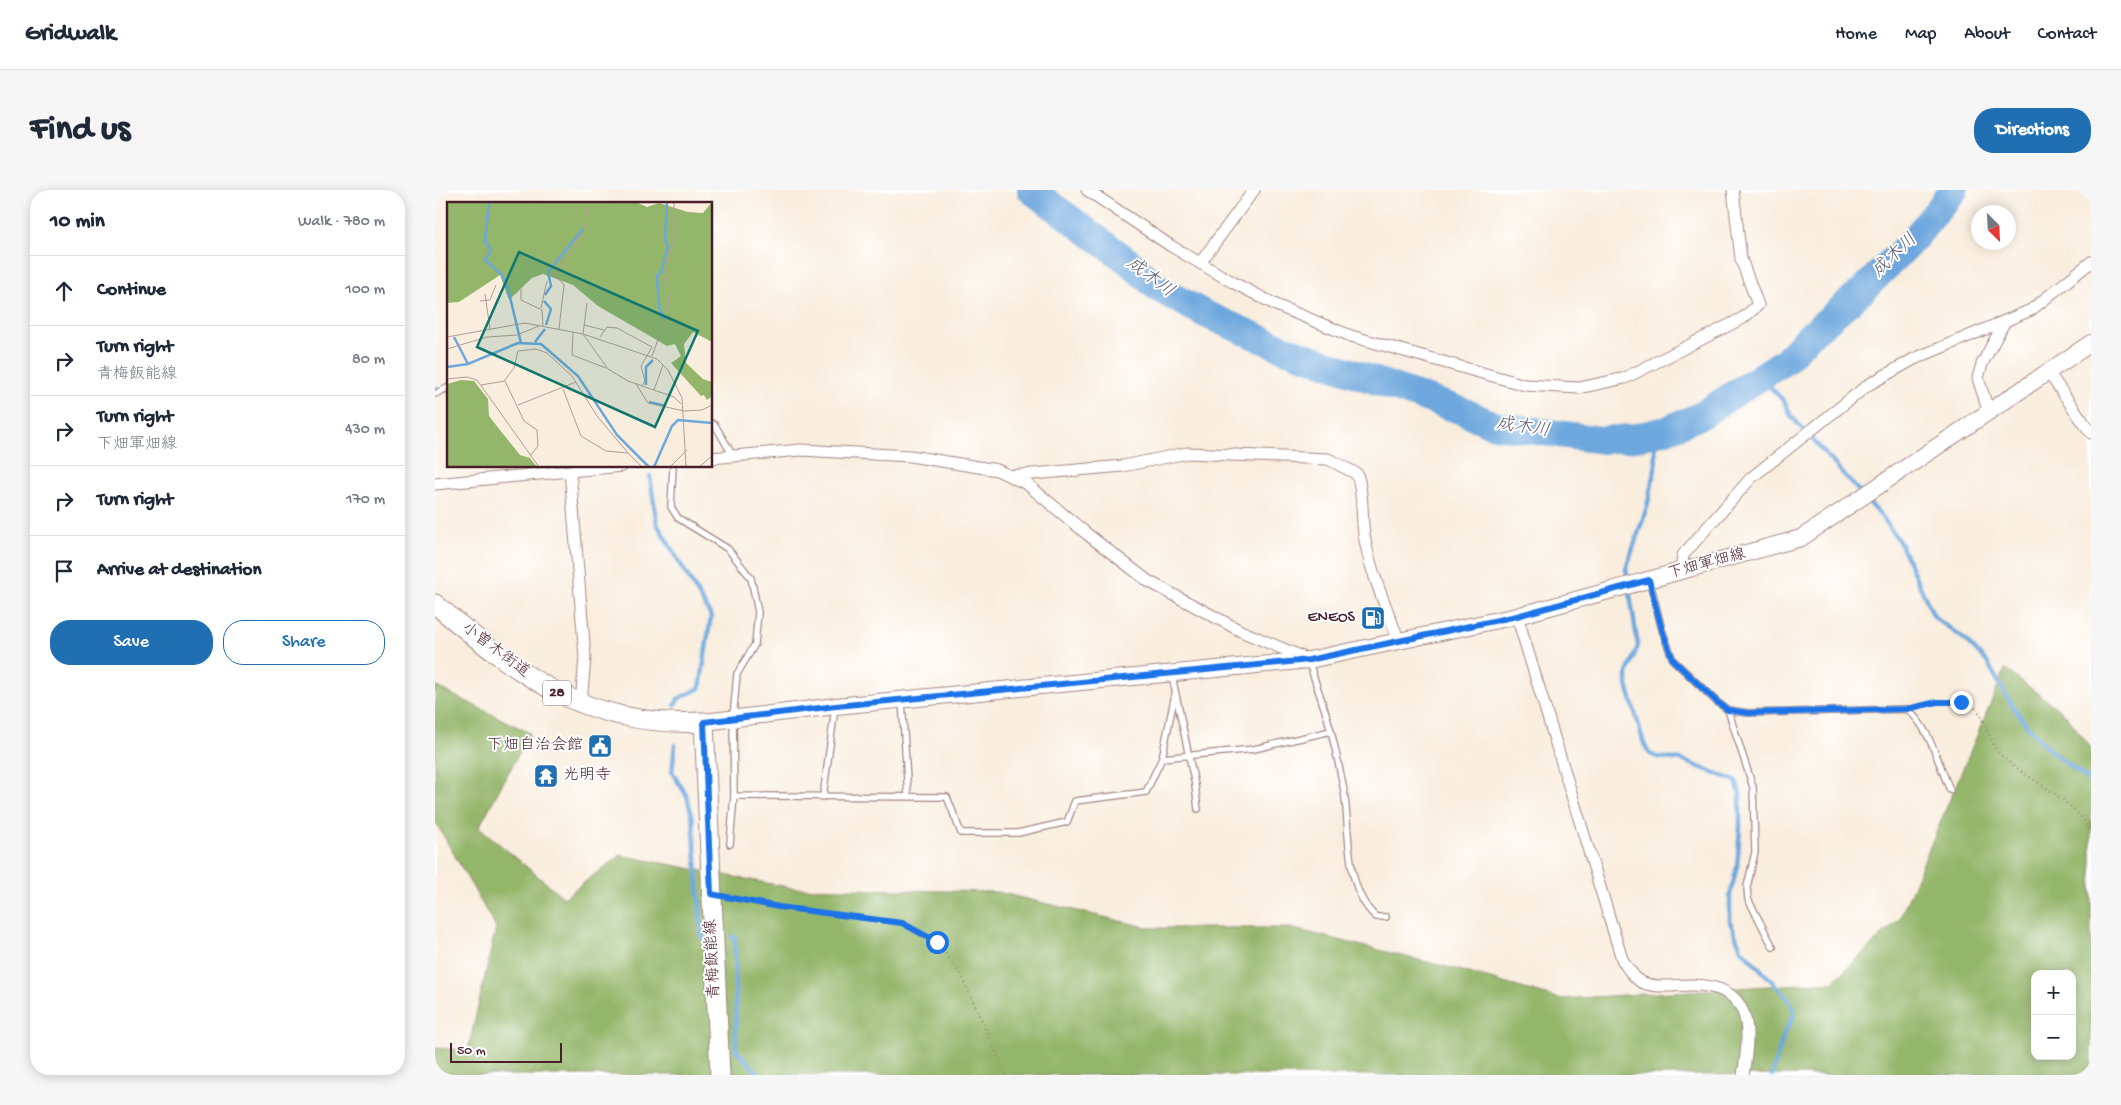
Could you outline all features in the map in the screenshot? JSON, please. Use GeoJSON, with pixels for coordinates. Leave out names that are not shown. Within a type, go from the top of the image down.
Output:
{"type":"FeatureCollection","features":[{"type":"Feature","properties":{"kind":"main road","name":"下畑軍畑線"},"geometry":{"type":"LineString","coordinates":[[704,722],[836,706],[1309,660],[1517,616],[1681,572],[1801,538],[2091,344]]}},
{"type":"Feature","properties":{"kind":"main road","name":"小曽木街道"},"geometry":{"type":"LineString","coordinates":[[435,604],[527,677],[581,704],[629,719],[656,722],[704,722]]}},
{"type":"Feature","properties":{"kind":"main road","name":"青梅飯能線"},"geometry":{"type":"LineString","coordinates":[[704,722],[720,1075]]}},
{"type":"Feature","properties":{"kind":"street"},"geometry":{"type":"LineString","coordinates":[[1087,190],[1199,263],[1279,306],[1351,336],[1525,385],[1579,388],[1625,378],[1743,318],[1758,305],[1741,259],[1733,190]]}},
{"type":"Feature","properties":{"kind":"street"},"geometry":{"type":"LineString","coordinates":[[1199,263],[1254,190]]}},
{"type":"Feature","properties":{"kind":"street"},"geometry":{"type":"LineString","coordinates":[[1681,572],[1683,555],[1751,478],[1868,385],[1914,359],[2031,310],[2047,300],[2091,262]]}},
{"type":"Feature","properties":{"kind":"street"},"geometry":{"type":"LineString","coordinates":[[1989,413],[1979,378],[1983,364],[2005,321]]}},
{"type":"Feature","properties":{"kind":"street"},"geometry":{"type":"LineString","coordinates":[[2049,372],[2091,433]]}},
{"type":"Feature","properties":{"kind":"street"},"geometry":{"type":"LineString","coordinates":[[713,458],[801,450],[911,456],[997,470],[1027,484],[1087,534],[1148,580],[1241,631],[1309,660]]}},
{"type":"Feature","properties":{"kind":"street"},"geometry":{"type":"LineString","coordinates":[[1009,476],[1123,466],[1187,453],[1328,460],[1357,474],[1363,490],[1364,535],[1376,580],[1399,642]]}},
{"type":"Feature","properties":{"kind":"street"},"geometry":{"type":"LineString","coordinates":[[435,484],[605,468]]}},
{"type":"Feature","properties":{"kind":"street"},"geometry":{"type":"LineString","coordinates":[[570,472],[585,657],[581,704]]}},
{"type":"Feature","properties":{"kind":"street"},"geometry":{"type":"LineString","coordinates":[[1517,616],[1622,959],[1629,972],[1646,983],[1667,986],[1709,986],[1727,993],[1737,1001],[1748,1024],[1743,1075]]}},
{"type":"Feature","properties":{"kind":"lane"},"geometry":{"type":"LineString","coordinates":[[435,394],[447,388]]}},
{"type":"Feature","properties":{"kind":"lane"},"geometry":{"type":"LineString","coordinates":[[713,424],[733,456]]}},
{"type":"Feature","properties":{"kind":"lane"},"geometry":{"type":"LineString","coordinates":[[673,468],[671,508],[677,518],[728,549],[751,578],[758,612],[755,644],[737,674],[733,718],[734,796],[730,844]]}},
{"type":"Feature","properties":{"kind":"lane"},"geometry":{"type":"LineString","coordinates":[[1649,580],[1662,630],[1673,660],[1698,686],[1728,710],[1748,713],[1907,709],[1918,719],[1924,729],[1950,790]]}},
{"type":"Feature","properties":{"kind":"lane"},"geometry":{"type":"LineString","coordinates":[[1309,660],[1331,731],[1345,797],[1353,869],[1359,895],[1367,908],[1376,917],[1387,917]]}},
{"type":"Feature","properties":{"kind":"lane"},"geometry":{"type":"LineString","coordinates":[[1171,674],[1189,755],[1198,809]]}},
{"type":"Feature","properties":{"kind":"lane"},"geometry":{"type":"LineString","coordinates":[[734,796],[947,797],[961,833],[1017,833],[1067,822],[1075,801],[1146,792],[1162,758],[1175,694]]}},
{"type":"Feature","properties":{"kind":"lane"},"geometry":{"type":"LineString","coordinates":[[902,700],[908,796]]}},
{"type":"Feature","properties":{"kind":"lane"},"geometry":{"type":"LineString","coordinates":[[823,797],[836,706]]}},
{"type":"Feature","properties":{"kind":"lane"},"geometry":{"type":"LineString","coordinates":[[1728,710],[1753,787],[1755,799],[1755,852],[1747,887],[1748,899],[1773,947]]}},
{"type":"Feature","properties":{"kind":"lane"},"geometry":{"type":"LineString","coordinates":[[1162,758],[1254,748],[1331,731]]}},
{"type":"Feature","properties":{"kind":"path"},"geometry":{"type":"LineString","coordinates":[[1907,709],[1937,702],[1961,702],[1971,705],[1979,713],[1997,751],[2058,795],[2082,818],[2091,833]]}},
{"type":"Feature","properties":{"kind":"path"},"geometry":{"type":"LineString","coordinates":[[711,894],[779,907],[902,923],[937,942],[961,974],[1006,1075]]}},
{"type":"Feature","properties":{"kind":"green space"},"geometry":{"type":"Polygon","coordinates":[[[2005,669],[2065,714],[2091,748],[2091,1075],[435,1075],[435,1048],[468,1050],[496,928],[435,821],[435,686],[530,733],[479,827],[564,898],[620,855],[793,888],[997,892],[1150,928],[1290,928],[1455,969],[1560,999],[1833,982],[1900,918],[2005,669]]]}},
{"type":"Feature","properties":{"kind":"waterway","name":"成木川"},"geometry":{"type":"LineString","coordinates":[[1031,190],[1129,262],[1159,289],[1205,314],[1282,348],[1465,412],[1493,425],[1602,440],[1632,438],[1666,430],[1700,416],[1785,361],[1809,336],[1862,291],[1914,239],[1954,190]]}},
{"type":"Feature","properties":{"kind":"waterway"},"geometry":{"type":"LineString","coordinates":[[1760,377],[1784,401],[1791,416],[1884,519],[1900,543],[1934,617],[1963,638],[1987,662],[2011,704],[2029,728],[2051,751],[2091,782]]}},
{"type":"Feature","properties":{"kind":"waterway"},"geometry":{"type":"LineString","coordinates":[[435,388],[447,391]]}},
{"type":"Feature","properties":{"kind":"waterway"},"geometry":{"type":"LineString","coordinates":[[1654,433],[1656,464],[1647,507],[1626,569],[1638,646],[1627,673],[1627,685],[1644,744],[1650,754],[1657,757],[1681,760],[1736,781],[1740,794],[1740,826],[1737,867],[1730,895],[1730,922],[1741,949],[1788,998],[1794,1010],[1794,1016],[1785,1031],[1772,1075]]}},
{"type":"Feature","properties":{"kind":"waterway"},"geometry":{"type":"LineString","coordinates":[[650,476],[657,524],[711,616],[700,688],[678,699],[675,705]]}},
{"type":"Feature","properties":{"kind":"waterway"},"geometry":{"type":"LineString","coordinates":[[675,745],[672,772],[687,796],[693,820],[702,938],[705,938]]}},
{"type":"Feature","properties":{"kind":"waterway"},"geometry":{"type":"LineString","coordinates":[[732,937],[735,937],[736,1050],[760,1075]]}},
{"type":"Feature","properties":{"kind":"place","name":"ENEOS"},"geometry":{"type":"Point","coordinates":[1373,618]}},
{"type":"Feature","properties":{"kind":"place","name":"下畑自治会館"},"geometry":{"type":"Point","coordinates":[600,746]}},
{"type":"Feature","properties":{"kind":"place","name":"光明寺"},"geometry":{"type":"Point","coordinates":[546,776]}},
{"type":"Feature","properties":{"kind":"route"},"geometry":{"type":"LineString","coordinates":[[937,942],[902,923],[779,907],[711,894],[704,722],[836,706],[1309,660],[1517,616],[1649,580],[1662,630],[1673,660],[1698,686],[1728,710],[1748,713],[1907,709],[1937,702],[1961,702]]}}]}
